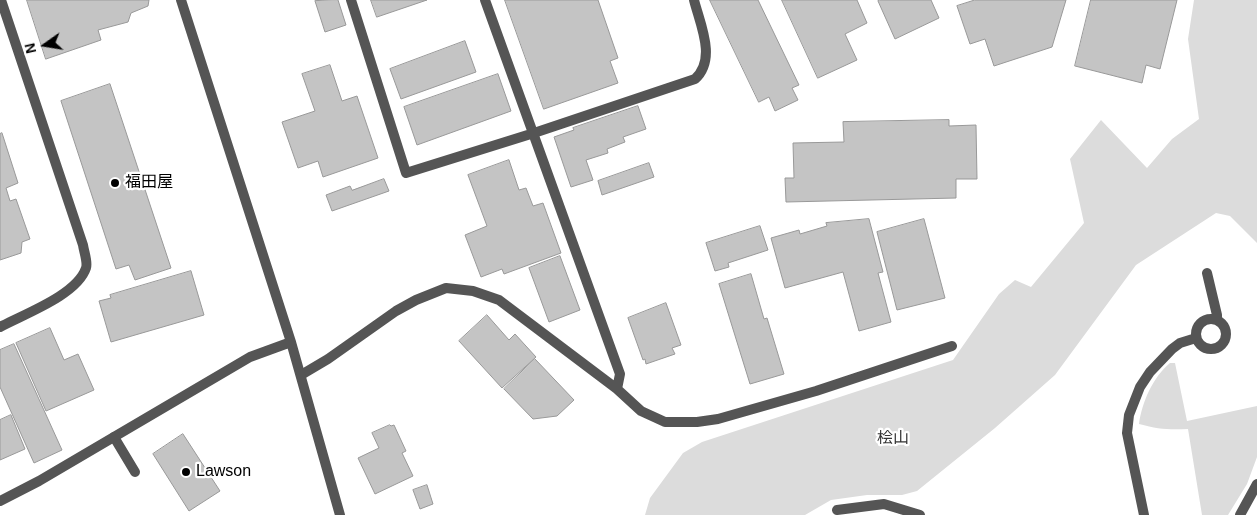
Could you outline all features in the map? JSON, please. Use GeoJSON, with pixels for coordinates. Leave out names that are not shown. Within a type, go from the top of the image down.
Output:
{"type":"FeatureCollection","features":[{"type":"Feature","properties":{"kind":"street"},"geometry":{"type":"LineString","coordinates":[[0,327],[66,293],[80,281],[87,266],[83,246],[1,0]]}},
{"type":"Feature","properties":{"kind":"street"},"geometry":{"type":"LineString","coordinates":[[181,0],[291,342],[340,515]]}},
{"type":"Feature","properties":{"kind":"street"},"geometry":{"type":"LineString","coordinates":[[350,0],[406,173],[534,133],[695,79],[701,73],[706,60],[706,43],[694,0]]}},
{"type":"Feature","properties":{"kind":"street"},"geometry":{"type":"LineString","coordinates":[[485,0],[620,374],[617,389]]}},
{"type":"Feature","properties":{"kind":"street"},"geometry":{"type":"LineString","coordinates":[[1207,273],[1217,320]]}},
{"type":"Feature","properties":{"kind":"street"},"geometry":{"type":"LineString","coordinates":[[300,375],[328,359],[396,311],[416,300],[446,288],[473,290],[499,300],[617,389],[641,411],[665,422],[697,422],[718,419],[816,391],[952,346]]}},
{"type":"Feature","properties":{"kind":"street"},"geometry":{"type":"LineString","coordinates":[[1209,319],[1217,320],[1224,326],[1226,333],[1224,341],[1220,346],[1213,349],[1200,345],[1196,338],[1196,330],[1200,324],[1209,319]]}},
{"type":"Feature","properties":{"kind":"street"},"geometry":{"type":"LineString","coordinates":[[1144,515],[1127,433],[1129,415],[1140,387],[1150,372],[1180,343],[1196,338]]}},
{"type":"Feature","properties":{"kind":"street"},"geometry":{"type":"LineString","coordinates":[[0,502],[250,357],[291,342]]}},
{"type":"Feature","properties":{"kind":"street"},"geometry":{"type":"LineString","coordinates":[[114,437],[135,472]]}},
{"type":"Feature","properties":{"kind":"street"},"geometry":{"type":"LineString","coordinates":[[1240,515],[1257,484]]}},
{"type":"Feature","properties":{"kind":"street"},"geometry":{"type":"LineString","coordinates":[[834,513],[884,504],[920,515]]}},
{"type":"Feature","properties":{"kind":"green space","name":"桧山"},"geometry":{"type":"Polygon","coordinates":[[[1194,0],[1257,0],[1257,243],[1230,216],[1216,213],[1136,265],[1055,375],[995,428],[917,491],[902,495],[867,495],[831,500],[805,515],[645,515],[650,498],[683,453],[702,442],[953,360],[999,294],[1015,280],[1031,287],[1084,223],[1070,159],[1101,120],[1147,168],[1172,139],[1199,119],[1188,39],[1194,0]]]}},
{"type":"Feature","properties":{"kind":"green space"},"geometry":{"type":"Polygon","coordinates":[[[1170,363],[1175,363],[1187,421],[1257,406],[1257,457],[1247,484],[1228,515],[1202,515],[1188,429],[1163,429],[1139,424],[1149,391],[1158,375],[1170,363]]]}},
{"type":"Feature","properties":{"kind":"building"},"geometry":{"type":"Polygon","coordinates":[[[27,0],[149,0],[148,6],[131,13],[128,22],[98,30],[101,40],[46,59],[27,0]]]}},
{"type":"Feature","properties":{"kind":"building"},"geometry":{"type":"Polygon","coordinates":[[[338,0],[346,25],[325,32],[315,1],[338,0]]]}},
{"type":"Feature","properties":{"kind":"building"},"geometry":{"type":"Polygon","coordinates":[[[371,0],[427,0],[377,17],[371,0]]]}},
{"type":"Feature","properties":{"kind":"building"},"geometry":{"type":"Polygon","coordinates":[[[505,0],[598,0],[618,58],[610,61],[618,83],[544,109],[505,0]]]}},
{"type":"Feature","properties":{"kind":"building"},"geometry":{"type":"Polygon","coordinates":[[[710,0],[758,0],[799,85],[792,88],[798,100],[775,111],[769,97],[759,102],[710,0]]]}},
{"type":"Feature","properties":{"kind":"building"},"geometry":{"type":"Polygon","coordinates":[[[782,0],[857,0],[867,23],[845,34],[857,60],[818,78],[782,0]]]}},
{"type":"Feature","properties":{"kind":"building"},"geometry":{"type":"Polygon","coordinates":[[[931,0],[939,18],[895,39],[878,1],[931,0]]]}},
{"type":"Feature","properties":{"kind":"building"},"geometry":{"type":"Polygon","coordinates":[[[975,0],[1066,0],[1052,47],[994,66],[985,39],[970,44],[957,6],[975,0]]]}},
{"type":"Feature","properties":{"kind":"building"},"geometry":{"type":"Polygon","coordinates":[[[1091,0],[1177,0],[1160,69],[1146,65],[1142,83],[1075,66],[1091,0]]]}},
{"type":"Feature","properties":{"kind":"building"},"geometry":{"type":"Polygon","coordinates":[[[465,41],[476,72],[401,99],[390,69],[465,41]]]}},
{"type":"Feature","properties":{"kind":"building"},"geometry":{"type":"Polygon","coordinates":[[[330,65],[342,101],[357,96],[378,158],[323,177],[318,161],[298,168],[282,122],[315,111],[302,74],[330,65]]]}},
{"type":"Feature","properties":{"kind":"building"},"geometry":{"type":"Polygon","coordinates":[[[498,74],[511,111],[417,145],[404,107],[498,74]]]}},
{"type":"Feature","properties":{"kind":"building","name":"福田屋"},"geometry":{"type":"Polygon","coordinates":[[[110,84],[171,268],[135,280],[129,265],[116,269],[61,101],[110,84]]]}},
{"type":"Feature","properties":{"kind":"building"},"geometry":{"type":"Polygon","coordinates":[[[638,106],[646,129],[623,137],[625,142],[607,149],[608,153],[586,160],[593,180],[571,187],[554,137],[574,130],[573,128],[638,106]]]}},
{"type":"Feature","properties":{"kind":"building"},"geometry":{"type":"Polygon","coordinates":[[[949,120],[949,126],[976,125],[977,179],[956,179],[956,198],[786,202],[785,178],[794,178],[793,143],[844,142],[843,122],[949,120]]]}},
{"type":"Feature","properties":{"kind":"building"},"geometry":{"type":"Polygon","coordinates":[[[2,133],[18,183],[6,188],[10,201],[16,199],[30,239],[22,242],[21,253],[0,260],[0,134],[2,133]]]}},
{"type":"Feature","properties":{"kind":"building"},"geometry":{"type":"Polygon","coordinates":[[[509,160],[519,190],[526,188],[533,206],[543,203],[561,253],[504,274],[502,269],[481,277],[465,235],[487,226],[468,175],[509,160]]]}},
{"type":"Feature","properties":{"kind":"building"},"geometry":{"type":"Polygon","coordinates":[[[649,163],[654,177],[602,195],[598,181],[649,163]]]}},
{"type":"Feature","properties":{"kind":"building"},"geometry":{"type":"Polygon","coordinates":[[[384,179],[389,191],[332,211],[326,195],[350,186],[352,190],[384,179]]]}},
{"type":"Feature","properties":{"kind":"building"},"geometry":{"type":"Polygon","coordinates":[[[869,219],[883,272],[878,273],[891,322],[859,331],[843,272],[785,288],[771,238],[799,230],[800,234],[827,226],[826,223],[869,219]]]}},
{"type":"Feature","properties":{"kind":"building"},"geometry":{"type":"Polygon","coordinates":[[[924,219],[945,298],[897,310],[877,232],[924,219]]]}},
{"type":"Feature","properties":{"kind":"building"},"geometry":{"type":"Polygon","coordinates":[[[760,226],[768,250],[728,263],[729,267],[715,271],[706,243],[760,226]]]}},
{"type":"Feature","properties":{"kind":"building"},"geometry":{"type":"Polygon","coordinates":[[[560,256],[580,310],[549,322],[529,268],[560,256]]]}},
{"type":"Feature","properties":{"kind":"building"},"geometry":{"type":"Polygon","coordinates":[[[191,271],[204,315],[111,342],[99,301],[111,298],[110,295],[191,271]]]}},
{"type":"Feature","properties":{"kind":"building"},"geometry":{"type":"Polygon","coordinates":[[[751,274],[764,319],[767,318],[784,374],[750,384],[719,284],[751,274]]]}},
{"type":"Feature","properties":{"kind":"building"},"geometry":{"type":"Polygon","coordinates":[[[666,303],[681,345],[672,348],[675,354],[646,364],[628,318],[666,303]]]}},
{"type":"Feature","properties":{"kind":"building"},"geometry":{"type":"Polygon","coordinates":[[[487,315],[509,340],[515,334],[536,357],[502,388],[459,341],[487,315]]]}},
{"type":"Feature","properties":{"kind":"building"},"geometry":{"type":"Polygon","coordinates":[[[50,328],[64,360],[78,354],[94,390],[46,411],[16,343],[50,328]]]}},
{"type":"Feature","properties":{"kind":"building"},"geometry":{"type":"Polygon","coordinates":[[[14,344],[62,450],[34,463],[0,387],[0,350],[14,344]]]}},
{"type":"Feature","properties":{"kind":"building"},"geometry":{"type":"Polygon","coordinates":[[[535,359],[574,400],[557,416],[533,419],[504,389],[535,359]]]}},
{"type":"Feature","properties":{"kind":"building"},"geometry":{"type":"Polygon","coordinates":[[[11,415],[25,449],[0,460],[0,420],[11,415]]]}},
{"type":"Feature","properties":{"kind":"building"},"geometry":{"type":"Polygon","coordinates":[[[394,425],[406,451],[402,453],[413,476],[375,494],[358,458],[379,448],[372,433],[394,425]]]}},
{"type":"Feature","properties":{"kind":"building","name":"Lawson"},"geometry":{"type":"Polygon","coordinates":[[[183,434],[220,491],[189,511],[153,454],[183,434]]]}},
{"type":"Feature","properties":{"kind":"building"},"geometry":{"type":"Polygon","coordinates":[[[427,485],[433,504],[420,509],[413,490],[427,485]]]}},
{"type":"Feature","properties":{"kind":"place","name":"福田屋"},"geometry":{"type":"Point","coordinates":[115,183]}},
{"type":"Feature","properties":{"kind":"place","name":"Lawson"},"geometry":{"type":"Point","coordinates":[186,472]}}]}
